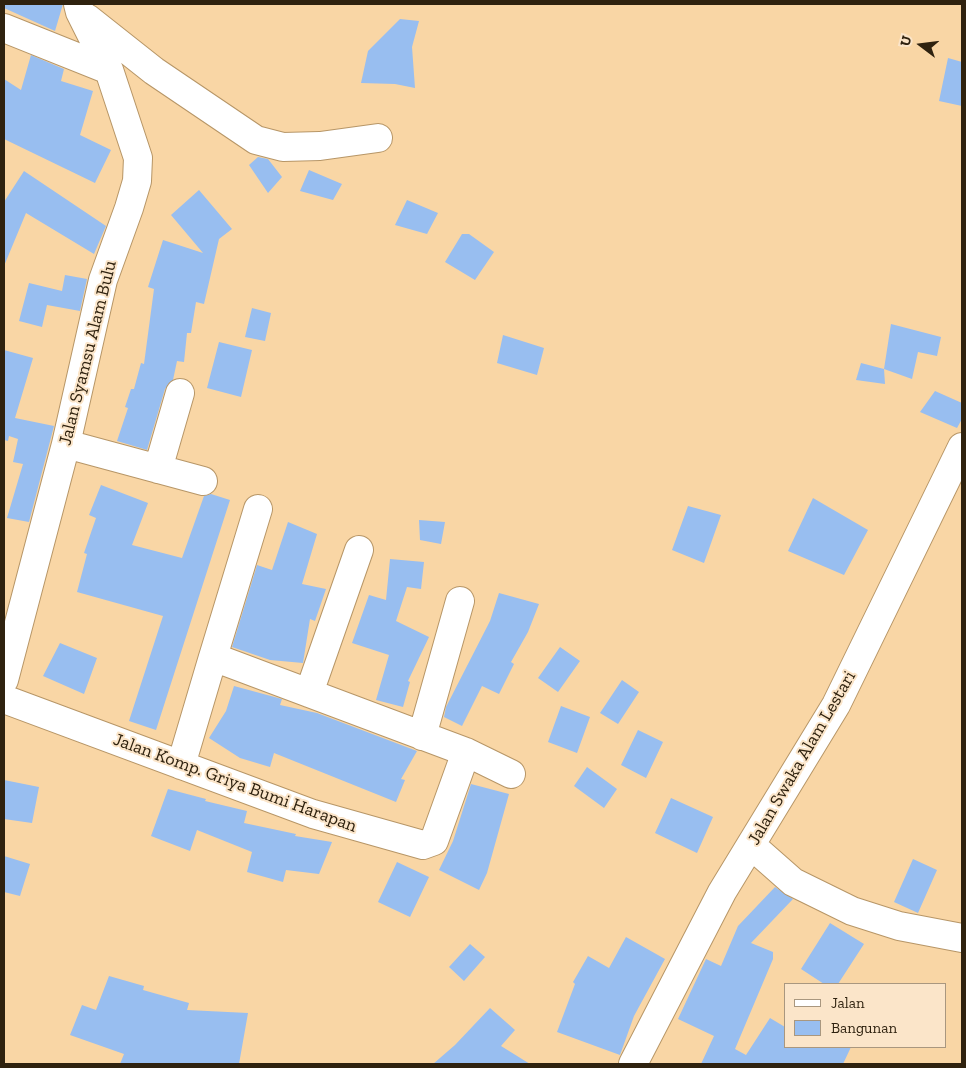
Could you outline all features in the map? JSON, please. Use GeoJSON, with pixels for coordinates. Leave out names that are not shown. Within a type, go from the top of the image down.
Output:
{"type":"FeatureCollection","features":[{"type":"Feature","properties":{"kind":"street","name":"Jalan Syamsu Alam Bulu"},"geometry":{"type":"LineString","coordinates":[[4,680],[66,444],[103,280],[137,181],[138,158],[109,70],[79,8]]}},
{"type":"Feature","properties":{"kind":"street"},"geometry":{"type":"LineString","coordinates":[[79,8],[154,71],[256,140],[284,148],[320,146],[378,138]]}},
{"type":"Feature","properties":{"kind":"street"},"geometry":{"type":"LineString","coordinates":[[4,28],[109,70]]}},
{"type":"Feature","properties":{"kind":"street"},"geometry":{"type":"LineString","coordinates":[[158,469],[180,393]]}},
{"type":"Feature","properties":{"kind":"street"},"geometry":{"type":"LineString","coordinates":[[66,444],[203,481]]}},
{"type":"Feature","properties":{"kind":"street","name":"Jalan Swaka Alam Lestari"},"geometry":{"type":"LineString","coordinates":[[633,1064],[722,892],[836,705],[962,447]]}},
{"type":"Feature","properties":{"kind":"street"},"geometry":{"type":"LineString","coordinates":[[181,765],[258,509]]}},
{"type":"Feature","properties":{"kind":"street"},"geometry":{"type":"LineString","coordinates":[[309,692],[359,550]]}},
{"type":"Feature","properties":{"kind":"street"},"geometry":{"type":"LineString","coordinates":[[422,736],[460,601]]}},
{"type":"Feature","properties":{"kind":"street"},"geometry":{"type":"LineString","coordinates":[[213,657],[466,752],[511,774]]}},
{"type":"Feature","properties":{"kind":"street","name":"Jalan Komp. Griya Bumi Harapan"},"geometry":{"type":"LineString","coordinates":[[4,699],[313,814],[424,845],[434,841],[466,752]]}},
{"type":"Feature","properties":{"kind":"street"},"geometry":{"type":"LineString","coordinates":[[751,845],[793,882],[852,911],[899,926],[962,938]]}},
{"type":"Feature","properties":{"kind":"building"},"geometry":{"type":"Polygon","coordinates":[[[4,4],[63,4],[55,31],[4,8],[4,4]]]}},
{"type":"Feature","properties":{"kind":"building"},"geometry":{"type":"Polygon","coordinates":[[[400,19],[419,21],[412,47],[415,88],[395,84],[361,83],[368,51],[400,19]]]}},
{"type":"Feature","properties":{"kind":"building"},"geometry":{"type":"Polygon","coordinates":[[[31,55],[64,69],[61,81],[93,91],[80,135],[111,150],[95,183],[4,139],[4,79],[21,90],[31,55]]]}},
{"type":"Feature","properties":{"kind":"building"},"geometry":{"type":"Polygon","coordinates":[[[948,58],[962,62],[962,106],[939,101],[948,58]]]}},
{"type":"Feature","properties":{"kind":"building"},"geometry":{"type":"Polygon","coordinates":[[[258,157],[268,159],[282,177],[268,193],[249,165],[258,157]]]}},
{"type":"Feature","properties":{"kind":"building"},"geometry":{"type":"Polygon","coordinates":[[[309,170],[342,184],[333,200],[300,191],[309,170]]]}},
{"type":"Feature","properties":{"kind":"building"},"geometry":{"type":"Polygon","coordinates":[[[24,171],[106,226],[94,254],[26,213],[4,266],[4,202],[24,171]]]}},
{"type":"Feature","properties":{"kind":"building"},"geometry":{"type":"Polygon","coordinates":[[[199,190],[232,229],[219,239],[204,304],[196,302],[191,333],[187,333],[184,362],[177,361],[173,380],[165,389],[147,450],[117,441],[128,408],[125,407],[131,389],[134,389],[141,363],[144,364],[154,289],[148,287],[163,240],[203,253],[171,215],[199,190]]]}},
{"type":"Feature","properties":{"kind":"building"},"geometry":{"type":"Polygon","coordinates":[[[407,200],[438,213],[427,234],[395,225],[407,200]]]}},
{"type":"Feature","properties":{"kind":"building"},"geometry":{"type":"Polygon","coordinates":[[[462,234],[469,234],[494,252],[475,280],[445,262],[462,234]]]}},
{"type":"Feature","properties":{"kind":"building"},"geometry":{"type":"Polygon","coordinates":[[[65,275],[87,279],[80,311],[47,305],[42,327],[19,321],[29,283],[62,291],[65,275]]]}},
{"type":"Feature","properties":{"kind":"building"},"geometry":{"type":"Polygon","coordinates":[[[252,308],[271,313],[265,341],[245,337],[252,308]]]}},
{"type":"Feature","properties":{"kind":"building"},"geometry":{"type":"Polygon","coordinates":[[[891,324],[941,337],[937,356],[918,352],[912,379],[884,369],[891,324]]]}},
{"type":"Feature","properties":{"kind":"building"},"geometry":{"type":"Polygon","coordinates":[[[503,335],[544,348],[537,375],[497,363],[503,335]]]}},
{"type":"Feature","properties":{"kind":"building"},"geometry":{"type":"Polygon","coordinates":[[[219,342],[252,350],[241,397],[207,388],[219,342]]]}},
{"type":"Feature","properties":{"kind":"building"},"geometry":{"type":"Polygon","coordinates":[[[4,350],[33,358],[15,418],[54,426],[29,522],[7,518],[23,464],[13,462],[18,439],[9,436],[8,441],[4,440],[4,350]]]}},
{"type":"Feature","properties":{"kind":"building"},"geometry":{"type":"Polygon","coordinates":[[[861,363],[884,369],[885,384],[856,380],[861,363]]]}},
{"type":"Feature","properties":{"kind":"building"},"geometry":{"type":"Polygon","coordinates":[[[935,391],[962,403],[962,419],[957,428],[920,412],[935,391]]]}},
{"type":"Feature","properties":{"kind":"building"},"geometry":{"type":"Polygon","coordinates":[[[101,485],[148,503],[132,545],[182,558],[204,496],[211,494],[230,500],[156,730],[129,721],[163,616],[77,592],[87,554],[84,553],[96,518],[89,515],[101,485]]]}},
{"type":"Feature","properties":{"kind":"building"},"geometry":{"type":"Polygon","coordinates":[[[813,498],[868,530],[844,575],[788,551],[813,498]]]}},
{"type":"Feature","properties":{"kind":"building"},"geometry":{"type":"Polygon","coordinates":[[[688,506],[721,515],[704,563],[672,550],[688,506]]]}},
{"type":"Feature","properties":{"kind":"building"},"geometry":{"type":"Polygon","coordinates":[[[419,520],[445,522],[441,544],[420,540],[419,520]]]}},
{"type":"Feature","properties":{"kind":"building"},"geometry":{"type":"Polygon","coordinates":[[[288,522],[317,534],[302,584],[326,589],[315,621],[310,619],[303,663],[270,660],[232,647],[257,565],[272,570],[288,522]]]}},
{"type":"Feature","properties":{"kind":"building"},"geometry":{"type":"Polygon","coordinates":[[[390,559],[424,562],[421,589],[407,587],[396,621],[429,637],[408,681],[410,682],[403,707],[376,700],[389,655],[352,643],[369,595],[386,600],[390,559]]]}},
{"type":"Feature","properties":{"kind":"building"},"geometry":{"type":"Polygon","coordinates":[[[499,593],[539,604],[528,632],[511,662],[514,664],[499,694],[482,686],[462,726],[444,717],[446,707],[490,621],[499,593]]]}},
{"type":"Feature","properties":{"kind":"building"},"geometry":{"type":"Polygon","coordinates":[[[60,643],[97,658],[84,694],[43,676],[60,643]]]}},
{"type":"Feature","properties":{"kind":"building"},"geometry":{"type":"Polygon","coordinates":[[[560,647],[580,661],[558,692],[538,678],[560,647]]]}},
{"type":"Feature","properties":{"kind":"building"},"geometry":{"type":"Polygon","coordinates":[[[622,680],[639,692],[618,724],[600,713],[622,680]]]}},
{"type":"Feature","properties":{"kind":"building"},"geometry":{"type":"Polygon","coordinates":[[[234,686],[282,699],[280,705],[317,713],[417,751],[401,779],[405,780],[396,802],[274,753],[270,767],[240,758],[209,738],[226,711],[234,686]]]}},
{"type":"Feature","properties":{"kind":"building"},"geometry":{"type":"Polygon","coordinates":[[[561,706],[590,717],[577,753],[548,742],[561,706]]]}},
{"type":"Feature","properties":{"kind":"building"},"geometry":{"type":"Polygon","coordinates":[[[638,730],[663,742],[646,778],[621,765],[638,730]]]}},
{"type":"Feature","properties":{"kind":"building"},"geometry":{"type":"Polygon","coordinates":[[[587,767],[617,789],[604,808],[574,786],[587,767]]]}},
{"type":"Feature","properties":{"kind":"building"},"geometry":{"type":"Polygon","coordinates":[[[4,780],[39,787],[32,823],[4,819],[4,780]]]}},
{"type":"Feature","properties":{"kind":"building"},"geometry":{"type":"Polygon","coordinates":[[[471,784],[509,794],[487,873],[479,890],[439,870],[453,841],[471,784]]]}},
{"type":"Feature","properties":{"kind":"building"},"geometry":{"type":"Polygon","coordinates":[[[168,789],[206,799],[205,801],[247,811],[244,823],[296,834],[295,836],[332,842],[319,874],[286,870],[283,882],[247,872],[252,852],[197,830],[190,851],[151,836],[168,789]]]}},
{"type":"Feature","properties":{"kind":"building"},"geometry":{"type":"Polygon","coordinates":[[[671,798],[713,817],[697,853],[655,833],[671,798]]]}},
{"type":"Feature","properties":{"kind":"building"},"geometry":{"type":"Polygon","coordinates":[[[4,856],[30,864],[20,896],[4,892],[4,856]]]}},
{"type":"Feature","properties":{"kind":"building"},"geometry":{"type":"Polygon","coordinates":[[[913,859],[937,870],[918,913],[894,902],[913,859]]]}},
{"type":"Feature","properties":{"kind":"building"},"geometry":{"type":"Polygon","coordinates":[[[397,862],[429,877],[410,917],[378,902],[397,862]]]}},
{"type":"Feature","properties":{"kind":"building"},"geometry":{"type":"Polygon","coordinates":[[[775,887],[793,899],[751,943],[773,952],[773,959],[735,1049],[746,1055],[770,1018],[784,1026],[784,1048],[851,1048],[843,1064],[701,1064],[714,1036],[678,1019],[706,959],[721,966],[738,926],[775,887]]]}},
{"type":"Feature","properties":{"kind":"building"},"geometry":{"type":"Polygon","coordinates":[[[830,923],[864,944],[839,983],[822,983],[801,969],[830,923]]]}},
{"type":"Feature","properties":{"kind":"building"},"geometry":{"type":"Polygon","coordinates":[[[626,937],[665,959],[634,1016],[620,1055],[557,1032],[575,984],[573,982],[588,956],[609,968],[626,937]]]}},
{"type":"Feature","properties":{"kind":"building"},"geometry":{"type":"Polygon","coordinates":[[[470,944],[485,957],[464,981],[449,967],[470,944]]]}},
{"type":"Feature","properties":{"kind":"building"},"geometry":{"type":"Polygon","coordinates":[[[109,976],[144,986],[143,990],[189,1003],[187,1010],[248,1013],[239,1064],[120,1064],[124,1054],[70,1035],[82,1005],[96,1010],[109,976]]]}},
{"type":"Feature","properties":{"kind":"building"},"geometry":{"type":"Polygon","coordinates":[[[490,1008],[515,1030],[501,1046],[530,1064],[433,1064],[455,1045],[490,1008]]]}}]}
